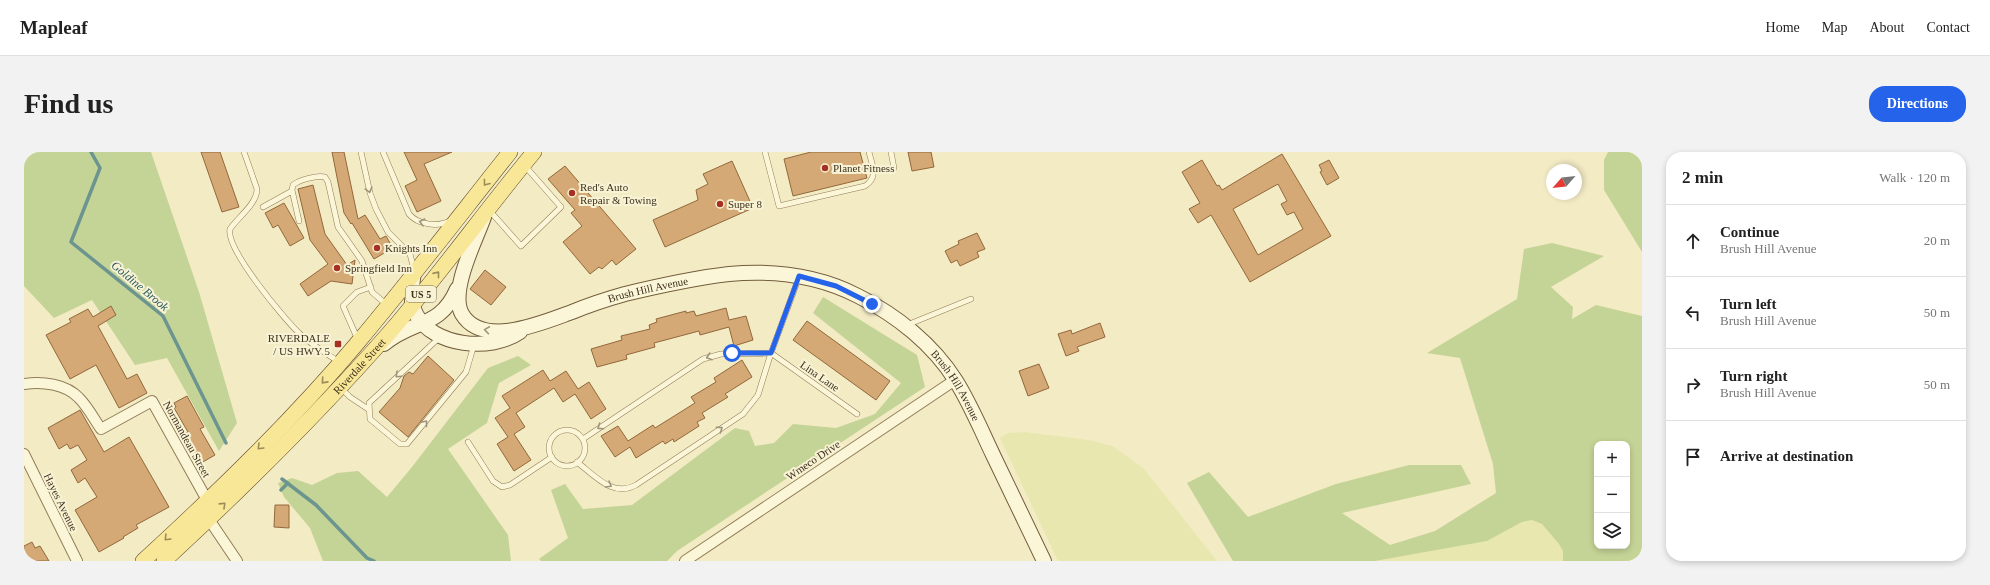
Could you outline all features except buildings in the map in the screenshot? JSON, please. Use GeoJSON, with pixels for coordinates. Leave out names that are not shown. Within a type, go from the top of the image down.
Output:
{"type":"FeatureCollection","features":[{"type":"Feature","properties":{"kind":"main road","name":"Riverdale Street"},"geometry":{"type":"LineString","coordinates":[[143,561],[288,420],[340,363],[388,306],[510,152]]}},
{"type":"Feature","properties":{"kind":"main road","name":"Riverdale Street"},"geometry":{"type":"LineString","coordinates":[[164,561],[296,433],[367,358],[413,304],[534,152]]}},
{"type":"Feature","properties":{"kind":"street"},"geometry":{"type":"LineString","coordinates":[[367,358],[390,339],[440,315],[445,311],[452,301],[487,211]]}},
{"type":"Feature","properties":{"kind":"street","name":"Brush Hill Avenue"},"geometry":{"type":"LineString","coordinates":[[414,272],[411,291],[413,304],[416,315],[422,323],[428,329],[441,336],[470,344],[505,340],[525,328],[622,295],[691,281],[744,273],[768,273],[799,276],[847,290],[872,304],[905,326],[926,344],[955,380],[1044,561]]}},
{"type":"Feature","properties":{"kind":"street"},"geometry":{"type":"LineString","coordinates":[[461,279],[458,302],[470,344]]}},
{"type":"Feature","properties":{"kind":"street","name":"Brush Hill Avenue"},"geometry":{"type":"LineString","coordinates":[[463,316],[473,325],[486,330],[525,328]]}},
{"type":"Feature","properties":{"kind":"street","name":"Wmeco Drive"},"geometry":{"type":"LineString","coordinates":[[685,561],[955,380]]}},
{"type":"Feature","properties":{"kind":"street","name":"Normandeau Street"},"geometry":{"type":"LineString","coordinates":[[24,384],[38,382],[58,386],[79,397],[101,429],[152,401],[207,500]]}},
{"type":"Feature","properties":{"kind":"street","name":"Hayes Avenue"},"geometry":{"type":"LineString","coordinates":[[24,454],[77,561]]}},
{"type":"Feature","properties":{"kind":"street"},"geometry":{"type":"LineString","coordinates":[[208,518],[237,561]]}},
{"type":"Feature","properties":{"kind":"lane"},"geometry":{"type":"LineString","coordinates":[[244,152],[257,194],[255,199],[230,229],[231,240],[252,277],[290,324],[307,340],[340,363]]}},
{"type":"Feature","properties":{"kind":"lane"},"geometry":{"type":"LineString","coordinates":[[360,152],[376,209],[388,232],[410,254],[414,272]]}},
{"type":"Feature","properties":{"kind":"lane"},"geometry":{"type":"LineString","coordinates":[[383,152],[409,214],[413,219],[426,223],[439,224],[459,216]]}},
{"type":"Feature","properties":{"kind":"lane"},"geometry":{"type":"LineString","coordinates":[[765,152],[779,206],[866,186],[872,182],[874,174],[869,152]]}},
{"type":"Feature","properties":{"kind":"lane"},"geometry":{"type":"LineString","coordinates":[[891,152],[894,168]]}},
{"type":"Feature","properties":{"kind":"lane"},"geometry":{"type":"LineString","coordinates":[[487,211],[521,246],[561,207],[523,165]]}},
{"type":"Feature","properties":{"kind":"lane"},"geometry":{"type":"LineString","coordinates":[[300,221],[292,191],[293,185],[297,182],[321,176],[326,178],[338,227],[362,262],[374,294],[388,306]]}},
{"type":"Feature","properties":{"kind":"lane"},"geometry":{"type":"LineString","coordinates":[[263,207],[292,191]]}},
{"type":"Feature","properties":{"kind":"lane"},"geometry":{"type":"LineString","coordinates":[[578,462],[614,488],[623,490],[636,485],[743,414],[758,395],[771,353],[799,276]]}},
{"type":"Feature","properties":{"kind":"lane"},"geometry":{"type":"LineString","coordinates":[[358,342],[343,306],[357,292],[371,287]]}},
{"type":"Feature","properties":{"kind":"lane"},"geometry":{"type":"LineString","coordinates":[[905,326],[971,299]]}},
{"type":"Feature","properties":{"kind":"lane"},"geometry":{"type":"LineString","coordinates":[[441,336],[369,403],[368,409],[370,419],[400,444],[407,444],[466,372],[470,344]]}},
{"type":"Feature","properties":{"kind":"lane"},"geometry":{"type":"LineString","coordinates":[[583,439],[703,359],[726,354],[771,353]]}},
{"type":"Feature","properties":{"kind":"lane","name":"Lina Lane"},"geometry":{"type":"LineString","coordinates":[[771,353],[857,414]]}},
{"type":"Feature","properties":{"kind":"lane"},"geometry":{"type":"LineString","coordinates":[[340,387],[350,397],[368,409]]}},
{"type":"Feature","properties":{"kind":"lane"},"geometry":{"type":"LineString","coordinates":[[570,430],[576,432],[583,439],[585,444],[584,454],[578,462],[563,465],[552,457],[550,444],[555,435],[559,432],[570,430]]}},
{"type":"Feature","properties":{"kind":"lane"},"geometry":{"type":"LineString","coordinates":[[468,442],[494,481],[502,487],[510,485],[552,457]]}},
{"type":"Feature","properties":{"kind":"shaded area"},"geometry":{"type":"Polygon","coordinates":[[[1024,432],[1089,440],[1112,446],[1127,456],[1144,469],[1217,561],[1058,561],[1000,438],[1008,433],[1024,432]]]}},
{"type":"Feature","properties":{"kind":"shaded area"},"geometry":{"type":"Polygon","coordinates":[[[1532,520],[1542,524],[1559,544],[1563,551],[1563,561],[1375,561],[1487,541],[1522,522],[1532,520]]]}},
{"type":"Feature","properties":{"kind":"green space"},"geometry":{"type":"Polygon","coordinates":[[[24,152],[151,152],[199,292],[237,423],[219,451],[167,358],[135,365],[92,300],[54,318],[24,286],[24,152]]]}},
{"type":"Feature","properties":{"kind":"green space"},"geometry":{"type":"Polygon","coordinates":[[[1608,152],[1642,152],[1642,252],[1604,190],[1604,160],[1608,152]]]}},
{"type":"Feature","properties":{"kind":"green space"},"geometry":{"type":"Polygon","coordinates":[[[1552,243],[1604,256],[1551,287],[1573,307],[1572,319],[1596,305],[1642,316],[1642,561],[1563,561],[1563,551],[1559,544],[1542,524],[1532,520],[1522,522],[1487,541],[1375,561],[1233,561],[1187,483],[1209,472],[1248,517],[1336,484],[1409,465],[1461,465],[1471,484],[1342,513],[1390,545],[1435,531],[1496,493],[1493,464],[1460,358],[1427,353],[1517,299],[1524,249],[1552,243]]]}},
{"type":"Feature","properties":{"kind":"green space"},"geometry":{"type":"Polygon","coordinates":[[[823,297],[917,355],[925,387],[677,551],[667,561],[541,561],[539,559],[568,538],[551,490],[565,484],[583,509],[632,505],[735,428],[749,431],[755,446],[774,443],[793,424],[836,428],[875,414],[901,383],[813,313],[823,297]]]}},
{"type":"Feature","properties":{"kind":"green space"},"geometry":{"type":"Polygon","coordinates":[[[518,356],[531,365],[499,383],[487,423],[448,449],[508,535],[511,561],[323,561],[310,528],[284,497],[278,483],[292,478],[312,485],[337,473],[358,471],[387,497],[488,368],[518,356]]]}},
{"type":"Feature","properties":{"kind":"waterway","name":"Goldine Brook"},"geometry":{"type":"LineString","coordinates":[[91,152],[100,168],[71,242],[163,316],[226,443]]}},
{"type":"Feature","properties":{"kind":"waterway","name":"Goldine Brook"},"geometry":{"type":"LineString","coordinates":[[282,479],[316,505],[367,558],[374,561]]}},
{"type":"Feature","properties":{"kind":"waterway"},"geometry":{"type":"LineString","coordinates":[[281,490],[288,483]]}},
{"type":"Feature","properties":{"kind":"place","name":"Planet Fitness"},"geometry":{"type":"Point","coordinates":[825,168]}},
{"type":"Feature","properties":{"kind":"place","name":"Red's Auto Repair & Towing"},"geometry":{"type":"Point","coordinates":[572,193]}},
{"type":"Feature","properties":{"kind":"place","name":"Super 8"},"geometry":{"type":"Point","coordinates":[720,204]}},
{"type":"Feature","properties":{"kind":"place","name":"Knights Inn"},"geometry":{"type":"Point","coordinates":[377,248]}},
{"type":"Feature","properties":{"kind":"place","name":"Springfield Inn"},"geometry":{"type":"Point","coordinates":[337,268]}},
{"type":"Feature","properties":{"kind":"place","name":"RIVERDALE / US HWY 5"},"geometry":{"type":"Point","coordinates":[338,344]}},
{"type":"Feature","properties":{"kind":"route"},"geometry":{"type":"LineString","coordinates":[[732,353],[771,353],[799,276],[824,282],[847,290],[872,304]]}}]}
